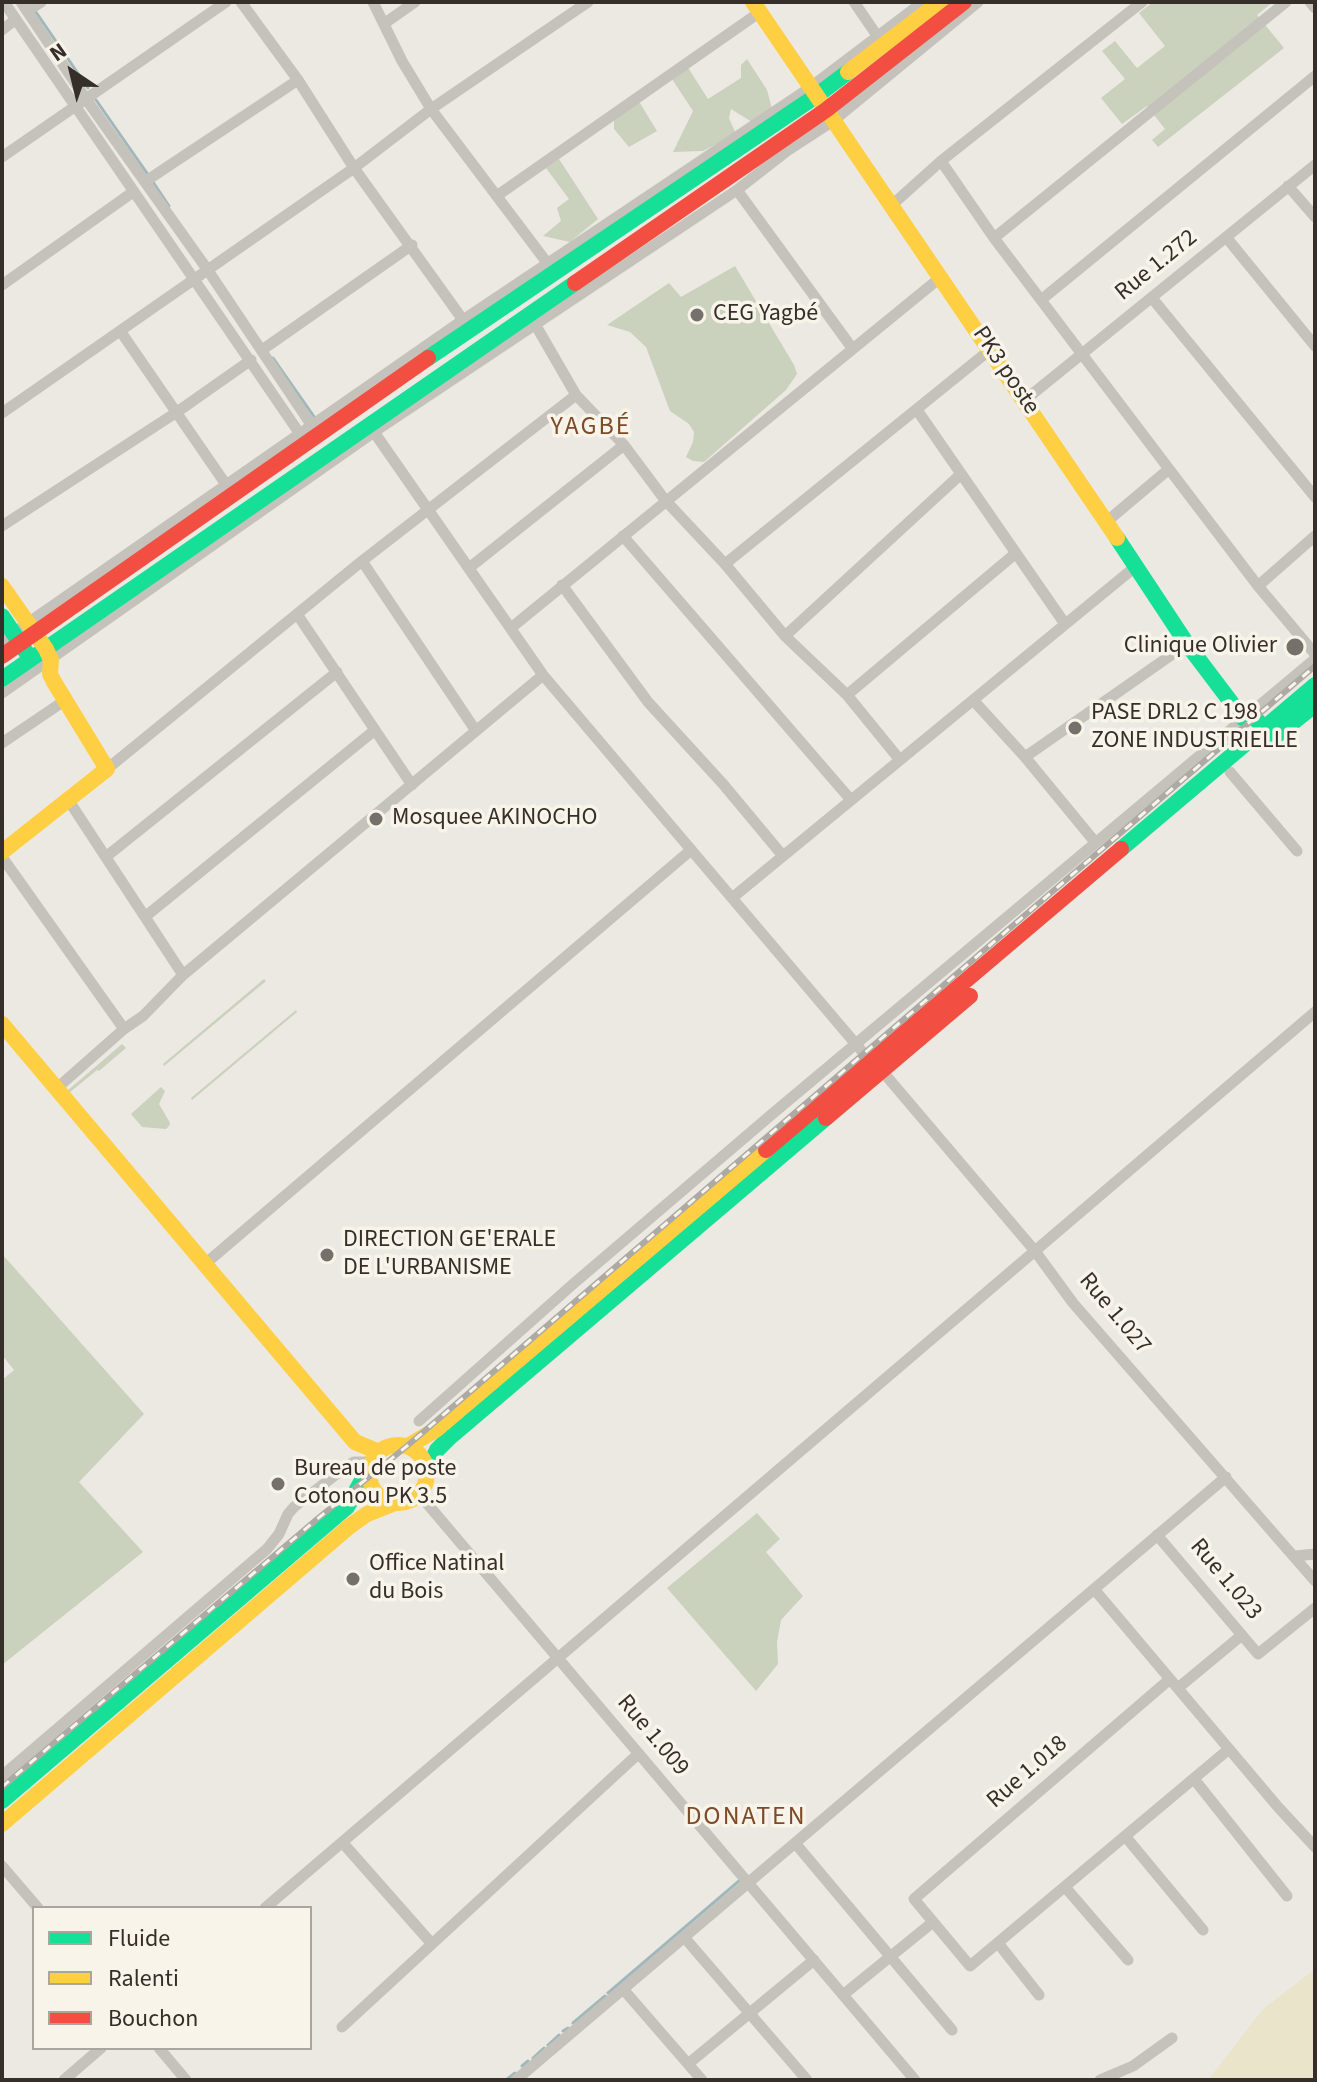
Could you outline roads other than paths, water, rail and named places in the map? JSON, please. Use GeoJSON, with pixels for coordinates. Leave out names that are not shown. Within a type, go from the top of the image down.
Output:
{"type":"FeatureCollection","features":[{"type":"Feature","properties":{"kind":"main road"},"geometry":{"type":"LineString","coordinates":[[2,656],[20,635],[476,324],[821,104],[940,2]]}},
{"type":"Feature","properties":{"kind":"main road"},"geometry":{"type":"LineString","coordinates":[[2,679],[43,662],[964,2]]}},
{"type":"Feature","properties":{"kind":"main road","name":"PK3 poste"},"geometry":{"type":"LineString","coordinates":[[756,7],[991,349],[1187,644],[1243,718],[1254,717],[1264,728]]}},
{"type":"Feature","properties":{"kind":"main road"},"geometry":{"type":"LineString","coordinates":[[2,586],[20,635]]}},
{"type":"Feature","properties":{"kind":"main road"},"geometry":{"type":"LineString","coordinates":[[2,616],[43,662],[107,769],[2,854]]}},
{"type":"Feature","properties":{"kind":"main road"},"geometry":{"type":"LineString","coordinates":[[2,1824],[350,1526],[367,1514],[408,1501],[419,1494],[437,1450],[448,1439],[1315,685]]}},
{"type":"Feature","properties":{"kind":"main road"},"geometry":{"type":"LineString","coordinates":[[2,1801],[347,1507],[373,1461],[391,1446],[408,1446],[437,1429],[1230,772],[1315,706]]}},
{"type":"Feature","properties":{"kind":"main road"},"geometry":{"type":"LineString","coordinates":[[2,1024],[373,1461]]}},
{"type":"Feature","properties":{"kind":"main road"},"geometry":{"type":"LineString","coordinates":[[408,1446],[421,1456],[427,1471]]}},
{"type":"Feature","properties":{"kind":"main road"},"geometry":{"type":"LineString","coordinates":[[373,1461],[370,1481],[375,1493],[395,1503]]}},
{"type":"Feature","properties":{"kind":"street"},"geometry":{"type":"LineString","coordinates":[[4,2],[300,434]]}},
{"type":"Feature","properties":{"kind":"street"},"geometry":{"type":"LineString","coordinates":[[41,2],[24,7],[207,269],[312,426]]}},
{"type":"Feature","properties":{"kind":"street"},"geometry":{"type":"LineString","coordinates":[[2,157],[226,2]]}},
{"type":"Feature","properties":{"kind":"street"},"geometry":{"type":"LineString","coordinates":[[241,2],[463,320]]}},
{"type":"Feature","properties":{"kind":"street"},"geometry":{"type":"LineString","coordinates":[[373,2],[402,61],[431,109],[548,264]]}},
{"type":"Feature","properties":{"kind":"street"},"geometry":{"type":"LineString","coordinates":[[385,23],[415,2]]}},
{"type":"Feature","properties":{"kind":"street"},"geometry":{"type":"LineString","coordinates":[[4,407],[121,332],[354,168],[431,109],[588,2]]}},
{"type":"Feature","properties":{"kind":"street"},"geometry":{"type":"LineString","coordinates":[[854,2],[878,37]]}},
{"type":"Feature","properties":{"kind":"street"},"geometry":{"type":"LineString","coordinates":[[2,693],[374,432],[737,190],[787,151],[821,104],[878,37],[923,2]]}},
{"type":"Feature","properties":{"kind":"street"},"geometry":{"type":"LineString","coordinates":[[20,635],[463,320],[548,264],[821,104],[978,2]]}},
{"type":"Feature","properties":{"kind":"street"},"geometry":{"type":"LineString","coordinates":[[892,205],[941,161],[1142,2]]}},
{"type":"Feature","properties":{"kind":"street"},"geometry":{"type":"LineString","coordinates":[[994,238],[1286,2]]}},
{"type":"Feature","properties":{"kind":"street"},"geometry":{"type":"LineString","coordinates":[[1310,2],[1315,8]]}},
{"type":"Feature","properties":{"kind":"street"},"geometry":{"type":"LineString","coordinates":[[498,195],[756,7]]}},
{"type":"Feature","properties":{"kind":"street"},"geometry":{"type":"LineString","coordinates":[[2,30],[15,20]]}},
{"type":"Feature","properties":{"kind":"street"},"geometry":{"type":"LineString","coordinates":[[1041,300],[1315,76]]}},
{"type":"Feature","properties":{"kind":"street"},"geometry":{"type":"LineString","coordinates":[[146,181],[298,80]]}},
{"type":"Feature","properties":{"kind":"street"},"geometry":{"type":"LineString","coordinates":[[419,1421],[572,1285],[1315,657],[994,238],[941,161]]}},
{"type":"Feature","properties":{"kind":"street","name":"Rue 1.272"},"geometry":{"type":"LineString","coordinates":[[1025,400],[1315,165]]}},
{"type":"Feature","properties":{"kind":"street"},"geometry":{"type":"LineString","coordinates":[[1288,186],[1315,217]]}},
{"type":"Feature","properties":{"kind":"street"},"geometry":{"type":"LineString","coordinates":[[737,190],[852,348]]}},
{"type":"Feature","properties":{"kind":"street"},"geometry":{"type":"LineString","coordinates":[[2,285],[133,192]]}},
{"type":"Feature","properties":{"kind":"street"},"geometry":{"type":"LineString","coordinates":[[1226,237],[1315,346]]}},
{"type":"Feature","properties":{"kind":"street"},"geometry":{"type":"LineString","coordinates":[[262,350],[412,245]]}},
{"type":"Feature","properties":{"kind":"street"},"geometry":{"type":"LineString","coordinates":[[511,628],[941,277]]}},
{"type":"Feature","properties":{"kind":"street"},"geometry":{"type":"LineString","coordinates":[[1152,298],[1315,497]]}},
{"type":"Feature","properties":{"kind":"street"},"geometry":{"type":"LineString","coordinates":[[535,324],[576,395],[624,445],[665,500],[725,564],[785,636],[847,695],[900,760]]}},
{"type":"Feature","properties":{"kind":"street"},"geometry":{"type":"LineString","coordinates":[[121,332],[227,486]]}},
{"type":"Feature","properties":{"kind":"street"},"geometry":{"type":"LineString","coordinates":[[725,564],[991,349]]}},
{"type":"Feature","properties":{"kind":"street"},"geometry":{"type":"LineString","coordinates":[[2,526],[251,360]]}},
{"type":"Feature","properties":{"kind":"street"},"geometry":{"type":"LineString","coordinates":[[107,769],[362,561],[576,395]]}},
{"type":"Feature","properties":{"kind":"street"},"geometry":{"type":"LineString","coordinates":[[917,410],[1065,624]]}},
{"type":"Feature","properties":{"kind":"street","name":"Rue 1.027"},"geometry":{"type":"LineString","coordinates":[[374,432],[543,675],[1035,1251],[1073,1303],[1315,1581]]}},
{"type":"Feature","properties":{"kind":"street"},"geometry":{"type":"LineString","coordinates":[[469,568],[624,445]]}},
{"type":"Feature","properties":{"kind":"street"},"geometry":{"type":"LineString","coordinates":[[1105,523],[1169,469]]}},
{"type":"Feature","properties":{"kind":"street"},"geometry":{"type":"LineString","coordinates":[[785,636],[961,474]]}},
{"type":"Feature","properties":{"kind":"street"},"geometry":{"type":"LineString","coordinates":[[623,536],[851,800]]}},
{"type":"Feature","properties":{"kind":"street"},"geometry":{"type":"LineString","coordinates":[[1258,586],[1315,536]]}},
{"type":"Feature","properties":{"kind":"street"},"geometry":{"type":"LineString","coordinates":[[847,695],[1016,553]]}},
{"type":"Feature","properties":{"kind":"street"},"geometry":{"type":"LineString","coordinates":[[362,561],[476,731]]}},
{"type":"Feature","properties":{"kind":"street"},"geometry":{"type":"LineString","coordinates":[[732,898],[1135,567]]}},
{"type":"Feature","properties":{"kind":"street"},"geometry":{"type":"LineString","coordinates":[[562,585],[648,702],[783,856]]}},
{"type":"Feature","properties":{"kind":"street"},"geometry":{"type":"LineString","coordinates":[[297,614],[412,785]]}},
{"type":"Feature","properties":{"kind":"street"},"geometry":{"type":"LineString","coordinates":[[1025,757],[1187,644]]}},
{"type":"Feature","properties":{"kind":"street"},"geometry":{"type":"LineString","coordinates":[[107,856],[337,672]]}},
{"type":"Feature","properties":{"kind":"street"},"geometry":{"type":"LineString","coordinates":[[56,1089],[143,1016],[183,975],[543,675]]}},
{"type":"Feature","properties":{"kind":"street"},"geometry":{"type":"LineString","coordinates":[[973,700],[1095,842]]}},
{"type":"Feature","properties":{"kind":"street"},"geometry":{"type":"LineString","coordinates":[[2,743],[64,701]]}},
{"type":"Feature","properties":{"kind":"street"},"geometry":{"type":"LineString","coordinates":[[146,916],[375,730]]}},
{"type":"Feature","properties":{"kind":"street"},"geometry":{"type":"LineString","coordinates":[[1230,772],[1297,851]]}},
{"type":"Feature","properties":{"kind":"street"},"geometry":{"type":"LineString","coordinates":[[69,801],[183,975]]}},
{"type":"Feature","properties":{"kind":"street"},"geometry":{"type":"LineString","coordinates":[[205,1264],[691,850]]}},
{"type":"Feature","properties":{"kind":"street"},"geometry":{"type":"LineString","coordinates":[[2,854],[124,1029]]}},
{"type":"Feature","properties":{"kind":"street"},"geometry":{"type":"LineString","coordinates":[[267,1906],[1315,1012]]}},
{"type":"Feature","properties":{"kind":"street"},"geometry":{"type":"LineString","coordinates":[[2,1776],[267,1549],[294,1507],[347,1466],[354,1462],[373,1461]]}},
{"type":"Feature","properties":{"kind":"street"},"geometry":{"type":"LineString","coordinates":[[516,2080],[1226,1477]]}},
{"type":"Feature","properties":{"kind":"street","name":"Rue 1.009"},"geometry":{"type":"LineString","coordinates":[[419,1494],[915,2080]]}},
{"type":"Feature","properties":{"kind":"street","name":"Rue 1.023"},"geometry":{"type":"LineString","coordinates":[[1157,1535],[1258,1654],[1315,1608]]}},
{"type":"Feature","properties":{"kind":"street"},"geometry":{"type":"LineString","coordinates":[[1295,1556],[1315,1554]]}},
{"type":"Feature","properties":{"kind":"street"},"geometry":{"type":"LineString","coordinates":[[1094,1589],[1315,1847]]}},
{"type":"Feature","properties":{"kind":"street","name":"Rue 1.018"},"geometry":{"type":"LineString","coordinates":[[933,1922],[914,1899],[1174,1684],[1242,1635]]}},
{"type":"Feature","properties":{"kind":"street"},"geometry":{"type":"LineString","coordinates":[[843,1995],[933,1922],[970,1966],[1229,1749]]}},
{"type":"Feature","properties":{"kind":"street"},"geometry":{"type":"LineString","coordinates":[[342,2027],[638,1754]]}},
{"type":"Feature","properties":{"kind":"street"},"geometry":{"type":"LineString","coordinates":[[1194,1779],[1287,1896]]}},
{"type":"Feature","properties":{"kind":"street"},"geometry":{"type":"LineString","coordinates":[[1125,1836],[1203,1930]]}},
{"type":"Feature","properties":{"kind":"street"},"geometry":{"type":"LineString","coordinates":[[342,1842],[432,1944]]}},
{"type":"Feature","properties":{"kind":"street"},"geometry":{"type":"LineString","coordinates":[[795,1843],[952,2030]]}},
{"type":"Feature","properties":{"kind":"street"},"geometry":{"type":"LineString","coordinates":[[2,1866],[36,1906]]}},
{"type":"Feature","properties":{"kind":"street"},"geometry":{"type":"LineString","coordinates":[[1065,1887],[1128,1960]]}},
{"type":"Feature","properties":{"kind":"street"},"geometry":{"type":"LineString","coordinates":[[684,1937],[807,2080]]}},
{"type":"Feature","properties":{"kind":"street"},"geometry":{"type":"LineString","coordinates":[[998,1943],[1039,1995]]}},
{"type":"Feature","properties":{"kind":"street"},"geometry":{"type":"LineString","coordinates":[[688,2064],[814,1960]]}},
{"type":"Feature","properties":{"kind":"street"},"geometry":{"type":"LineString","coordinates":[[623,1989],[702,2080]]}},
{"type":"Feature","properties":{"kind":"street"},"geometry":{"type":"LineString","coordinates":[[1100,2080],[1133,2066],[1172,2038]]}},
{"type":"Feature","properties":{"kind":"street"},"geometry":{"type":"LineString","coordinates":[[64,2080],[99,2050]]}},
{"type":"Feature","properties":{"kind":"street"},"geometry":{"type":"LineString","coordinates":[[161,2050],[186,2080]]}},
{"type":"Feature","properties":{"kind":"waterway"},"geometry":{"type":"LineString","coordinates":[[29,2],[88,88]]}},
{"type":"Feature","properties":{"kind":"waterway"},"geometry":{"type":"LineString","coordinates":[[96,100],[149,176]]}},
{"type":"Feature","properties":{"kind":"waterway"},"geometry":{"type":"LineString","coordinates":[[153,182],[169,206]]}},
{"type":"Feature","properties":{"kind":"waterway"},"geometry":{"type":"LineString","coordinates":[[273,358],[315,418]]}},
{"type":"Feature","properties":{"kind":"waterway"},"geometry":{"type":"LineString","coordinates":[[608,1993],[739,1881]]}},
{"type":"Feature","properties":{"kind":"waterway"},"geometry":{"type":"LineString","coordinates":[[573,2023],[605,1996]]}},
{"type":"Feature","properties":{"kind":"waterway"},"geometry":{"type":"LineString","coordinates":[[563,2031],[568,2028]]}},
{"type":"Feature","properties":{"kind":"waterway"},"geometry":{"type":"LineString","coordinates":[[548,2045],[559,2035]]}},
{"type":"Feature","properties":{"kind":"waterway"},"geometry":{"type":"LineString","coordinates":[[533,2058],[544,2048]]}},
{"type":"Feature","properties":{"kind":"waterway"},"geometry":{"type":"LineString","coordinates":[[522,2066],[528,2061]]}},
{"type":"Feature","properties":{"kind":"waterway"},"geometry":{"type":"LineString","coordinates":[[506,2080],[515,2073]]}},
{"type":"Feature","properties":{"kind":"railway"},"geometry":{"type":"LineString","coordinates":[[2,1787],[407,1446],[1315,666]]}},
{"type":"Feature","properties":{"kind":"place","name":"CEG Yagbé"},"geometry":{"type":"Point","coordinates":[697,315]}},
{"type":"Feature","properties":{"kind":"place","name":"Clinique Olivier"},"geometry":{"type":"Point","coordinates":[1295,647]}},
{"type":"Feature","properties":{"kind":"place","name":"PASE DRL2 C 198 ZONE INDUSTRIELLE"},"geometry":{"type":"Point","coordinates":[1075,728]}},
{"type":"Feature","properties":{"kind":"place","name":"Mosquee AKINOCHO"},"geometry":{"type":"Point","coordinates":[376,819]}},
{"type":"Feature","properties":{"kind":"place","name":"DIRECTION GE'ERALE DE L'URBANISME"},"geometry":{"type":"Point","coordinates":[327,1255]}},
{"type":"Feature","properties":{"kind":"place","name":"Bureau de poste Cotonou PK 3.5"},"geometry":{"type":"Point","coordinates":[278,1484]}},
{"type":"Feature","properties":{"kind":"place","name":"Office Natinal du Bois"},"geometry":{"type":"Point","coordinates":[353,1579]}},
{"type":"Feature","properties":{"kind":"district","name":"YAGBÉ"},"geometry":{"type":"Point","coordinates":[591,428]}},
{"type":"Feature","properties":{"kind":"district","name":"DONATEN"},"geometry":{"type":"Point","coordinates":[746,1818]}}]}
